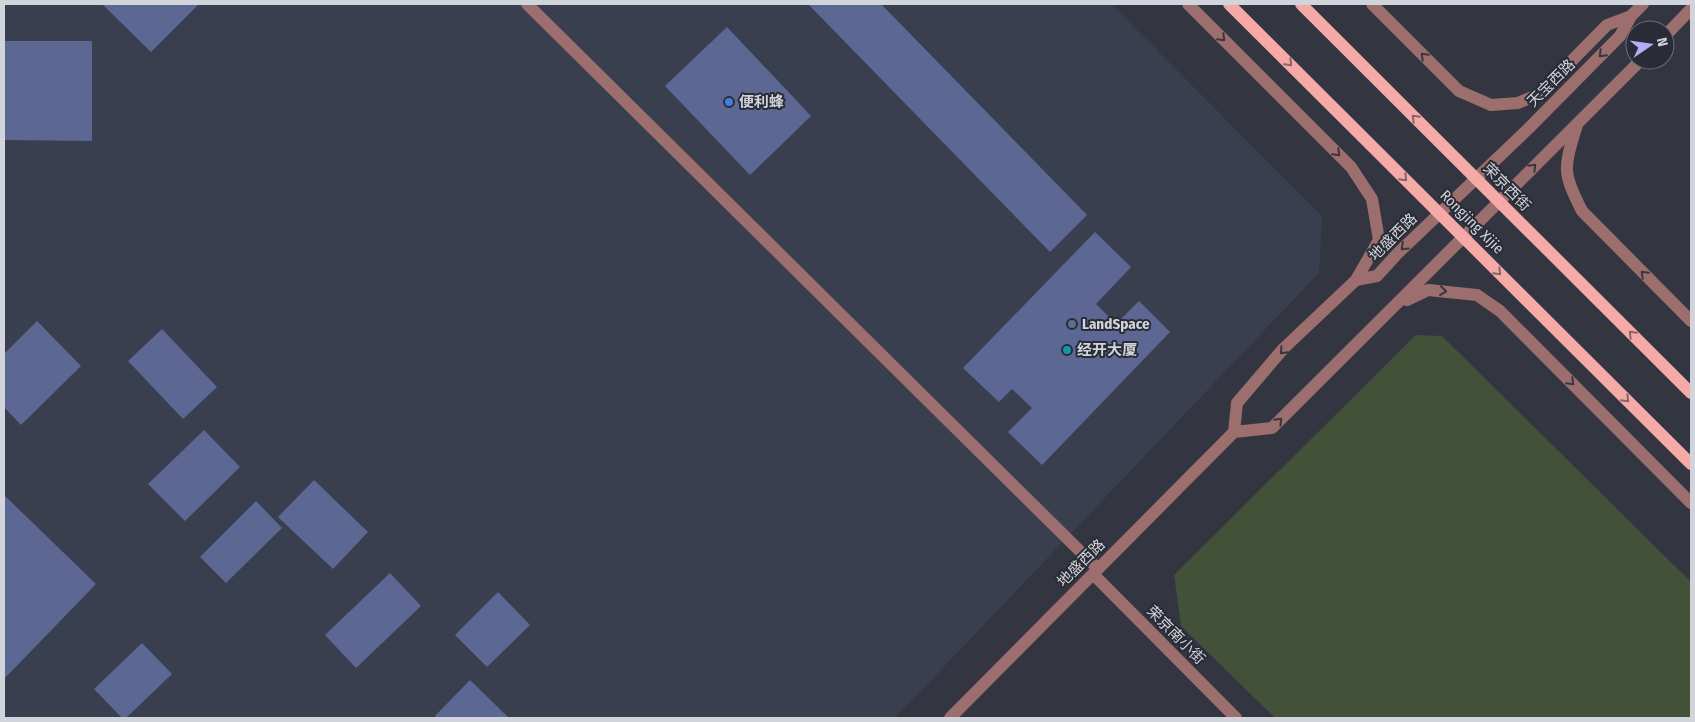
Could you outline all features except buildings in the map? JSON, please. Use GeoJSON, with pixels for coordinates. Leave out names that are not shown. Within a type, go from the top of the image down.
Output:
{"type":"FeatureCollection","features":[{"type":"Feature","properties":{"kind":"main road","name":"Rongjing Xijie"},"geometry":{"type":"LineString","coordinates":[[1229,4],[1691,464]]}},
{"type":"Feature","properties":{"kind":"main road","name":"荣京西街"},"geometry":{"type":"LineString","coordinates":[[1301,4],[1691,393]]}},
{"type":"Feature","properties":{"kind":"street","name":"荣京南小街"},"geometry":{"type":"LineString","coordinates":[[527,4],[1096,571],[1236,718]]}},
{"type":"Feature","properties":{"kind":"street"},"geometry":{"type":"LineString","coordinates":[[1188,4],[1350,167],[1372,199],[1379,240],[1356,280]]}},
{"type":"Feature","properties":{"kind":"street"},"geometry":{"type":"LineString","coordinates":[[1372,4],[1459,91],[1491,105],[1518,103],[1539,94],[1607,25],[1631,16]]}},
{"type":"Feature","properties":{"kind":"street","name":"天宝西路"},"geometry":{"type":"LineString","coordinates":[[1439,214],[1534,124],[1620,36],[1631,16],[1643,4]]}},
{"type":"Feature","properties":{"kind":"street"},"geometry":{"type":"LineString","coordinates":[[1675,26],[1691,9]]}},
{"type":"Feature","properties":{"kind":"street"},"geometry":{"type":"LineString","coordinates":[[1234,432],[1272,428],[1631,70]]}},
{"type":"Feature","properties":{"kind":"street"},"geometry":{"type":"LineString","coordinates":[[1578,122],[1570,149],[1567,171],[1574,194],[1582,211],[1691,321]]}},
{"type":"Feature","properties":{"kind":"street","name":"地盛西路"},"geometry":{"type":"LineString","coordinates":[[950,718],[1234,432],[1237,403],[1284,349],[1356,280],[1377,276],[1439,214]]}},
{"type":"Feature","properties":{"kind":"street"},"geometry":{"type":"LineString","coordinates":[[1398,304],[1428,290],[1477,295],[1500,311],[1691,503]]}},
{"type":"Feature","properties":{"kind":"shaded area"},"geometry":{"type":"Polygon","coordinates":[[[4,4],[1111,4],[1322,216],[1319,273],[895,718],[4,718],[4,4]]]}},
{"type":"Feature","properties":{"kind":"green space"},"geometry":{"type":"Polygon","coordinates":[[[1416,335],[1442,336],[1691,582],[1691,718],[1275,718],[1181,626],[1174,575],[1416,335]]]}},
{"type":"Feature","properties":{"kind":"place","name":"便利蜂"},"geometry":{"type":"Point","coordinates":[729,102]}},
{"type":"Feature","properties":{"kind":"place","name":"LandSpace"},"geometry":{"type":"Point","coordinates":[1072,324]}},
{"type":"Feature","properties":{"kind":"place","name":"经开大厦"},"geometry":{"type":"Point","coordinates":[1067,350]}}]}
